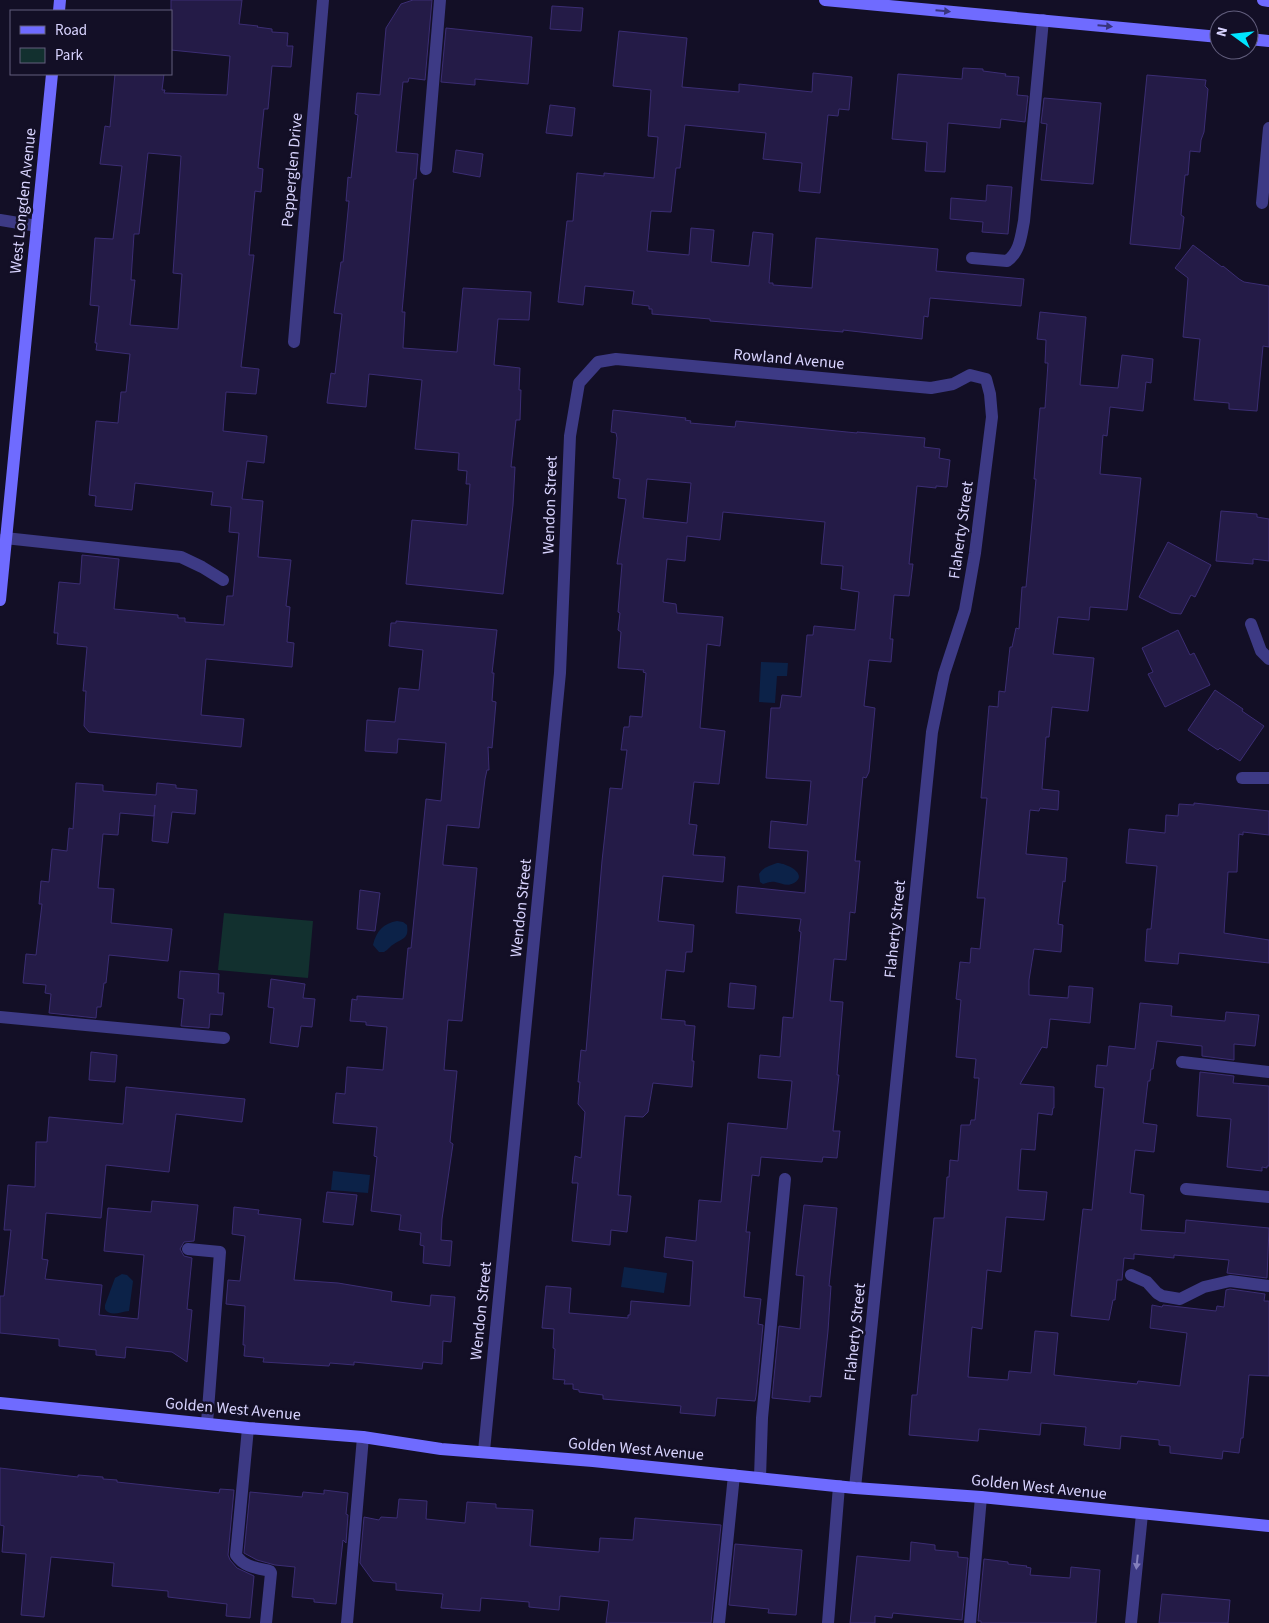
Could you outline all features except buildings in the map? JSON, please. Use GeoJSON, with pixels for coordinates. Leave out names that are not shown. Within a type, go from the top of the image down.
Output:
{"type":"FeatureCollection","features":[{"type":"Feature","properties":{"kind":"street","name":"Pepperglen Drive"},"geometry":{"type":"LineString","coordinates":[[294,342],[323,0]]}},
{"type":"Feature","properties":{"kind":"street"},"geometry":{"type":"LineString","coordinates":[[426,169],[440,0]]}},
{"type":"Feature","properties":{"kind":"street"},"geometry":{"type":"LineString","coordinates":[[824,0],[1209,36]]}},
{"type":"Feature","properties":{"kind":"street"},"geometry":{"type":"LineString","coordinates":[[1263,0],[1269,1]]}},
{"type":"Feature","properties":{"kind":"street"},"geometry":{"type":"LineString","coordinates":[[972,258],[1007,261],[1012,258],[1019,245],[1024,221],[1043,20]]}},
{"type":"Feature","properties":{"kind":"street","name":"West Longden Avenue"},"geometry":{"type":"LineString","coordinates":[[0,600],[52,75]]}},
{"type":"Feature","properties":{"kind":"street"},"geometry":{"type":"LineString","coordinates":[[1262,203],[1269,128]]}},
{"type":"Feature","properties":{"kind":"street"},"geometry":{"type":"LineString","coordinates":[[0,220],[37,226]]}},
{"type":"Feature","properties":{"kind":"street","name":"Rowland Avenue"},"geometry":{"type":"LineString","coordinates":[[589,371],[598,362],[616,359],[932,388],[953,384],[970,375],[986,379]]}},
{"type":"Feature","properties":{"kind":"street","name":"Wendon Street"},"geometry":{"type":"LineString","coordinates":[[484,1451],[560,673],[570,436],[579,383],[589,371]]}},
{"type":"Feature","properties":{"kind":"street","name":"Flaherty Street"},"geometry":{"type":"LineString","coordinates":[[855,1488],[932,732],[944,674],[965,610],[974,553],[992,417],[990,394],[986,379]]}},
{"type":"Feature","properties":{"kind":"street"},"geometry":{"type":"LineString","coordinates":[[5,538],[181,557],[223,580]]}},
{"type":"Feature","properties":{"kind":"street"},"geometry":{"type":"LineString","coordinates":[[1251,624],[1261,651],[1269,659]]}},
{"type":"Feature","properties":{"kind":"street"},"geometry":{"type":"LineString","coordinates":[[1242,778],[1269,778]]}},
{"type":"Feature","properties":{"kind":"street"},"geometry":{"type":"LineString","coordinates":[[0,1017],[224,1038]]}},
{"type":"Feature","properties":{"kind":"street"},"geometry":{"type":"LineString","coordinates":[[1182,1062],[1269,1072]]}},
{"type":"Feature","properties":{"kind":"street"},"geometry":{"type":"LineString","coordinates":[[760,1477],[762,1418],[785,1179]]}},
{"type":"Feature","properties":{"kind":"street"},"geometry":{"type":"LineString","coordinates":[[1186,1189],[1269,1197]]}},
{"type":"Feature","properties":{"kind":"street"},"geometry":{"type":"LineString","coordinates":[[188,1249],[220,1252],[207,1424]]}},
{"type":"Feature","properties":{"kind":"street"},"geometry":{"type":"LineString","coordinates":[[1131,1275],[1147,1282],[1162,1296],[1180,1298],[1204,1287],[1230,1281],[1269,1286]]}},
{"type":"Feature","properties":{"kind":"street","name":"Golden West Avenue"},"geometry":{"type":"LineString","coordinates":[[0,1403],[248,1428],[363,1437],[441,1449],[484,1451],[734,1474],[855,1488],[981,1497],[1269,1526]]}},
{"type":"Feature","properties":{"kind":"street"},"geometry":{"type":"LineString","coordinates":[[248,1428],[236,1555],[242,1564],[270,1571],[271,1573],[266,1623]]}},
{"type":"Feature","properties":{"kind":"street"},"geometry":{"type":"LineString","coordinates":[[347,1623],[363,1437]]}},
{"type":"Feature","properties":{"kind":"street"},"geometry":{"type":"LineString","coordinates":[[719,1623],[734,1474]]}},
{"type":"Feature","properties":{"kind":"street"},"geometry":{"type":"LineString","coordinates":[[828,1623],[839,1486]]}},
{"type":"Feature","properties":{"kind":"street"},"geometry":{"type":"LineString","coordinates":[[970,1623],[981,1497]]}},
{"type":"Feature","properties":{"kind":"street"},"geometry":{"type":"LineString","coordinates":[[1131,1623],[1142,1514]]}},
{"type":"Feature","properties":{"kind":"green space"},"geometry":{"type":"Polygon","coordinates":[[[224,913],[313,921],[308,978],[218,970],[224,913]]]}},
{"type":"Feature","properties":{"kind":"water"},"geometry":{"type":"Polygon","coordinates":[[[761,662],[788,663],[787,676],[777,676],[775,703],[759,702],[761,662]]]}},
{"type":"Feature","properties":{"kind":"water"},"geometry":{"type":"Polygon","coordinates":[[[777,863],[786,865],[798,873],[798,880],[789,885],[774,882],[763,884],[760,882],[759,874],[767,867],[777,863]]]}},
{"type":"Feature","properties":{"kind":"water"},"geometry":{"type":"Polygon","coordinates":[[[397,921],[407,925],[406,936],[384,952],[379,952],[373,945],[376,936],[381,928],[397,921]]]}},
{"type":"Feature","properties":{"kind":"water"},"geometry":{"type":"Polygon","coordinates":[[[333,1171],[370,1175],[368,1193],[331,1190],[333,1171]]]}},
{"type":"Feature","properties":{"kind":"water"},"geometry":{"type":"Polygon","coordinates":[[[624,1267],[667,1273],[664,1293],[621,1287],[624,1267]]]}},
{"type":"Feature","properties":{"kind":"water"},"geometry":{"type":"Polygon","coordinates":[[[122,1274],[127,1275],[133,1281],[129,1311],[110,1313],[105,1309],[105,1305],[115,1278],[122,1274]]]}}]}
